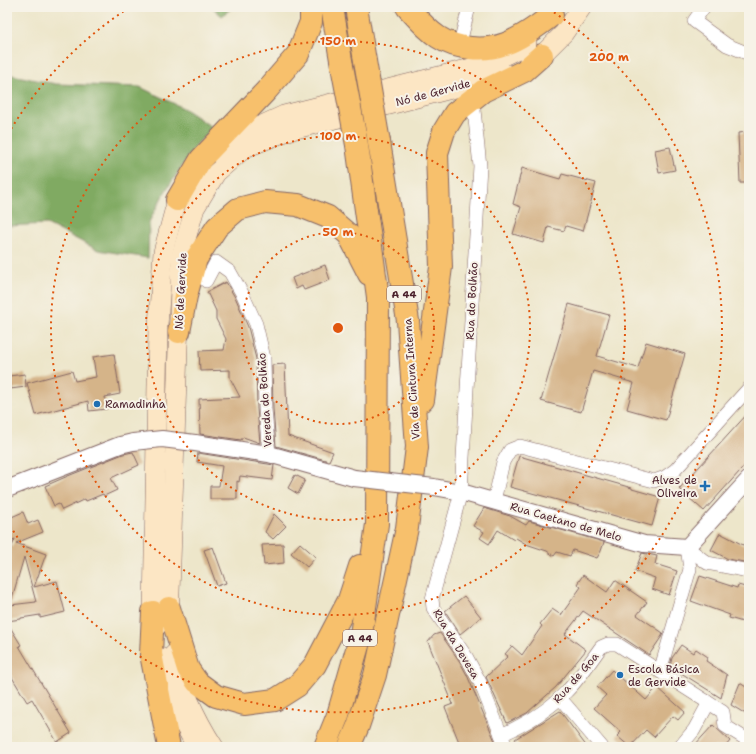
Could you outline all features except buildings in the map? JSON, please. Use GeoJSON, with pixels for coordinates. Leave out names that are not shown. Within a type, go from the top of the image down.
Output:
{"type":"FeatureCollection","features":[{"type":"Feature","properties":{"kind":"highway"},"geometry":{"type":"LineString","coordinates":[[177,200],[201,159],[266,92],[298,54],[311,22],[311,7]]}},
{"type":"Feature","properties":{"kind":"highway","name":"A 44"},"geometry":{"type":"LineString","coordinates":[[325,747],[338,715],[361,635],[378,524],[378,297],[357,145],[332,7]]}},
{"type":"Feature","properties":{"kind":"highway","name":"Via de Cintura Interna"},"geometry":{"type":"LineString","coordinates":[[349,747],[358,726],[375,675],[408,528],[417,447],[408,321],[356,7]]}},
{"type":"Feature","properties":{"kind":"highway"},"geometry":{"type":"LineString","coordinates":[[407,7],[416,18],[438,37],[459,46],[482,49],[505,44],[523,35],[555,11]]}},
{"type":"Feature","properties":{"kind":"highway"},"geometry":{"type":"LineString","coordinates":[[417,447],[441,267],[437,153],[444,131],[455,113],[483,91],[524,72],[542,55]]}},
{"type":"Feature","properties":{"kind":"highway"},"geometry":{"type":"LineString","coordinates":[[179,332],[186,296],[196,259],[217,227],[238,209],[265,202],[298,204],[328,217],[349,235],[366,266],[378,297]]}},
{"type":"Feature","properties":{"kind":"highway"},"geometry":{"type":"LineString","coordinates":[[161,610],[188,669],[197,682],[216,696],[244,704],[275,700],[297,686],[315,665],[349,600],[362,561],[378,524]]}},
{"type":"Feature","properties":{"kind":"highway"},"geometry":{"type":"LineString","coordinates":[[161,610],[151,654],[169,747]]}},
{"type":"Feature","properties":{"kind":"highway"},"geometry":{"type":"LineString","coordinates":[[366,747],[374,711],[375,675]]}},
{"type":"Feature","properties":{"kind":"main road","name":"Nó de Gervide"},"geometry":{"type":"LineString","coordinates":[[214,747],[200,724],[177,669],[170,636],[161,610],[179,332],[181,256],[195,208],[216,173],[244,148],[288,131],[492,77],[542,55],[564,33],[582,7]]}},
{"type":"Feature","properties":{"kind":"main road","name":"Nó de Gervide"},"geometry":{"type":"LineString","coordinates":[[197,747],[187,731],[165,673],[161,610],[159,319],[163,252],[177,200],[206,164],[236,138],[284,115],[487,64],[522,47],[541,31],[555,11]]}},
{"type":"Feature","properties":{"kind":"street"},"geometry":{"type":"LineString","coordinates":[[461,39],[469,7]]}},
{"type":"Feature","properties":{"kind":"street"},"geometry":{"type":"LineString","coordinates":[[704,7],[694,21],[727,45],[749,54]]}},
{"type":"Feature","properties":{"kind":"street","name":"Rua do Bolhão"},"geometry":{"type":"LineString","coordinates":[[461,492],[480,166],[474,110]]}},
{"type":"Feature","properties":{"kind":"street","name":"Vereda do Bolhão"},"geometry":{"type":"LineString","coordinates":[[206,281],[216,262],[230,272],[243,295],[256,324],[264,358],[265,409],[269,454]]}},
{"type":"Feature","properties":{"kind":"street"},"geometry":{"type":"LineString","coordinates":[[494,501],[503,462],[510,450],[520,446],[654,481],[666,477],[749,388]]}},
{"type":"Feature","properties":{"kind":"street","name":"Rua Caetano de Melo"},"geometry":{"type":"LineString","coordinates":[[7,489],[120,445],[162,439],[269,454],[354,478],[434,487],[461,492],[644,544],[687,547]]}},
{"type":"Feature","properties":{"kind":"street"},"geometry":{"type":"LineString","coordinates":[[687,547],[749,479]]}},
{"type":"Feature","properties":{"kind":"street","name":"Rua da Devesa"},"geometry":{"type":"LineString","coordinates":[[461,492],[432,599],[433,608],[467,658],[480,682],[504,741]]}},
{"type":"Feature","properties":{"kind":"street"},"geometry":{"type":"LineString","coordinates":[[687,547],[707,563],[749,571]]}},
{"type":"Feature","properties":{"kind":"street"},"geometry":{"type":"LineString","coordinates":[[687,547],[690,569],[660,671],[723,712],[726,726],[746,740]]}},
{"type":"Feature","properties":{"kind":"street","name":"Rua de Goa"},"geometry":{"type":"LineString","coordinates":[[504,741],[560,698],[602,647],[608,644],[616,644],[660,671]]}},
{"type":"Feature","properties":{"kind":"street"},"geometry":{"type":"LineString","coordinates":[[560,698],[602,747]]}},
{"type":"Feature","properties":{"kind":"street"},"geometry":{"type":"LineString","coordinates":[[680,747],[694,730],[708,706],[706,701]]}},
{"type":"Feature","properties":{"kind":"green space"},"geometry":{"type":"Polygon","coordinates":[[[212,7],[233,7],[222,16],[212,7]]]}},
{"type":"Feature","properties":{"kind":"green space"},"geometry":{"type":"Polygon","coordinates":[[[7,74],[56,84],[140,87],[183,108],[213,128],[197,144],[163,195],[149,222],[148,258],[98,250],[47,224],[7,226],[7,74]]]}},
{"type":"Feature","properties":{"kind":"place","name":"Ramadinha"},"geometry":{"type":"Point","coordinates":[97,404]}},
{"type":"Feature","properties":{"kind":"place","name":"Alves de Oliveira"},"geometry":{"type":"Point","coordinates":[705,486]}},
{"type":"Feature","properties":{"kind":"place","name":"Escola Básica de Gervide"},"geometry":{"type":"Point","coordinates":[620,675]}}]}
